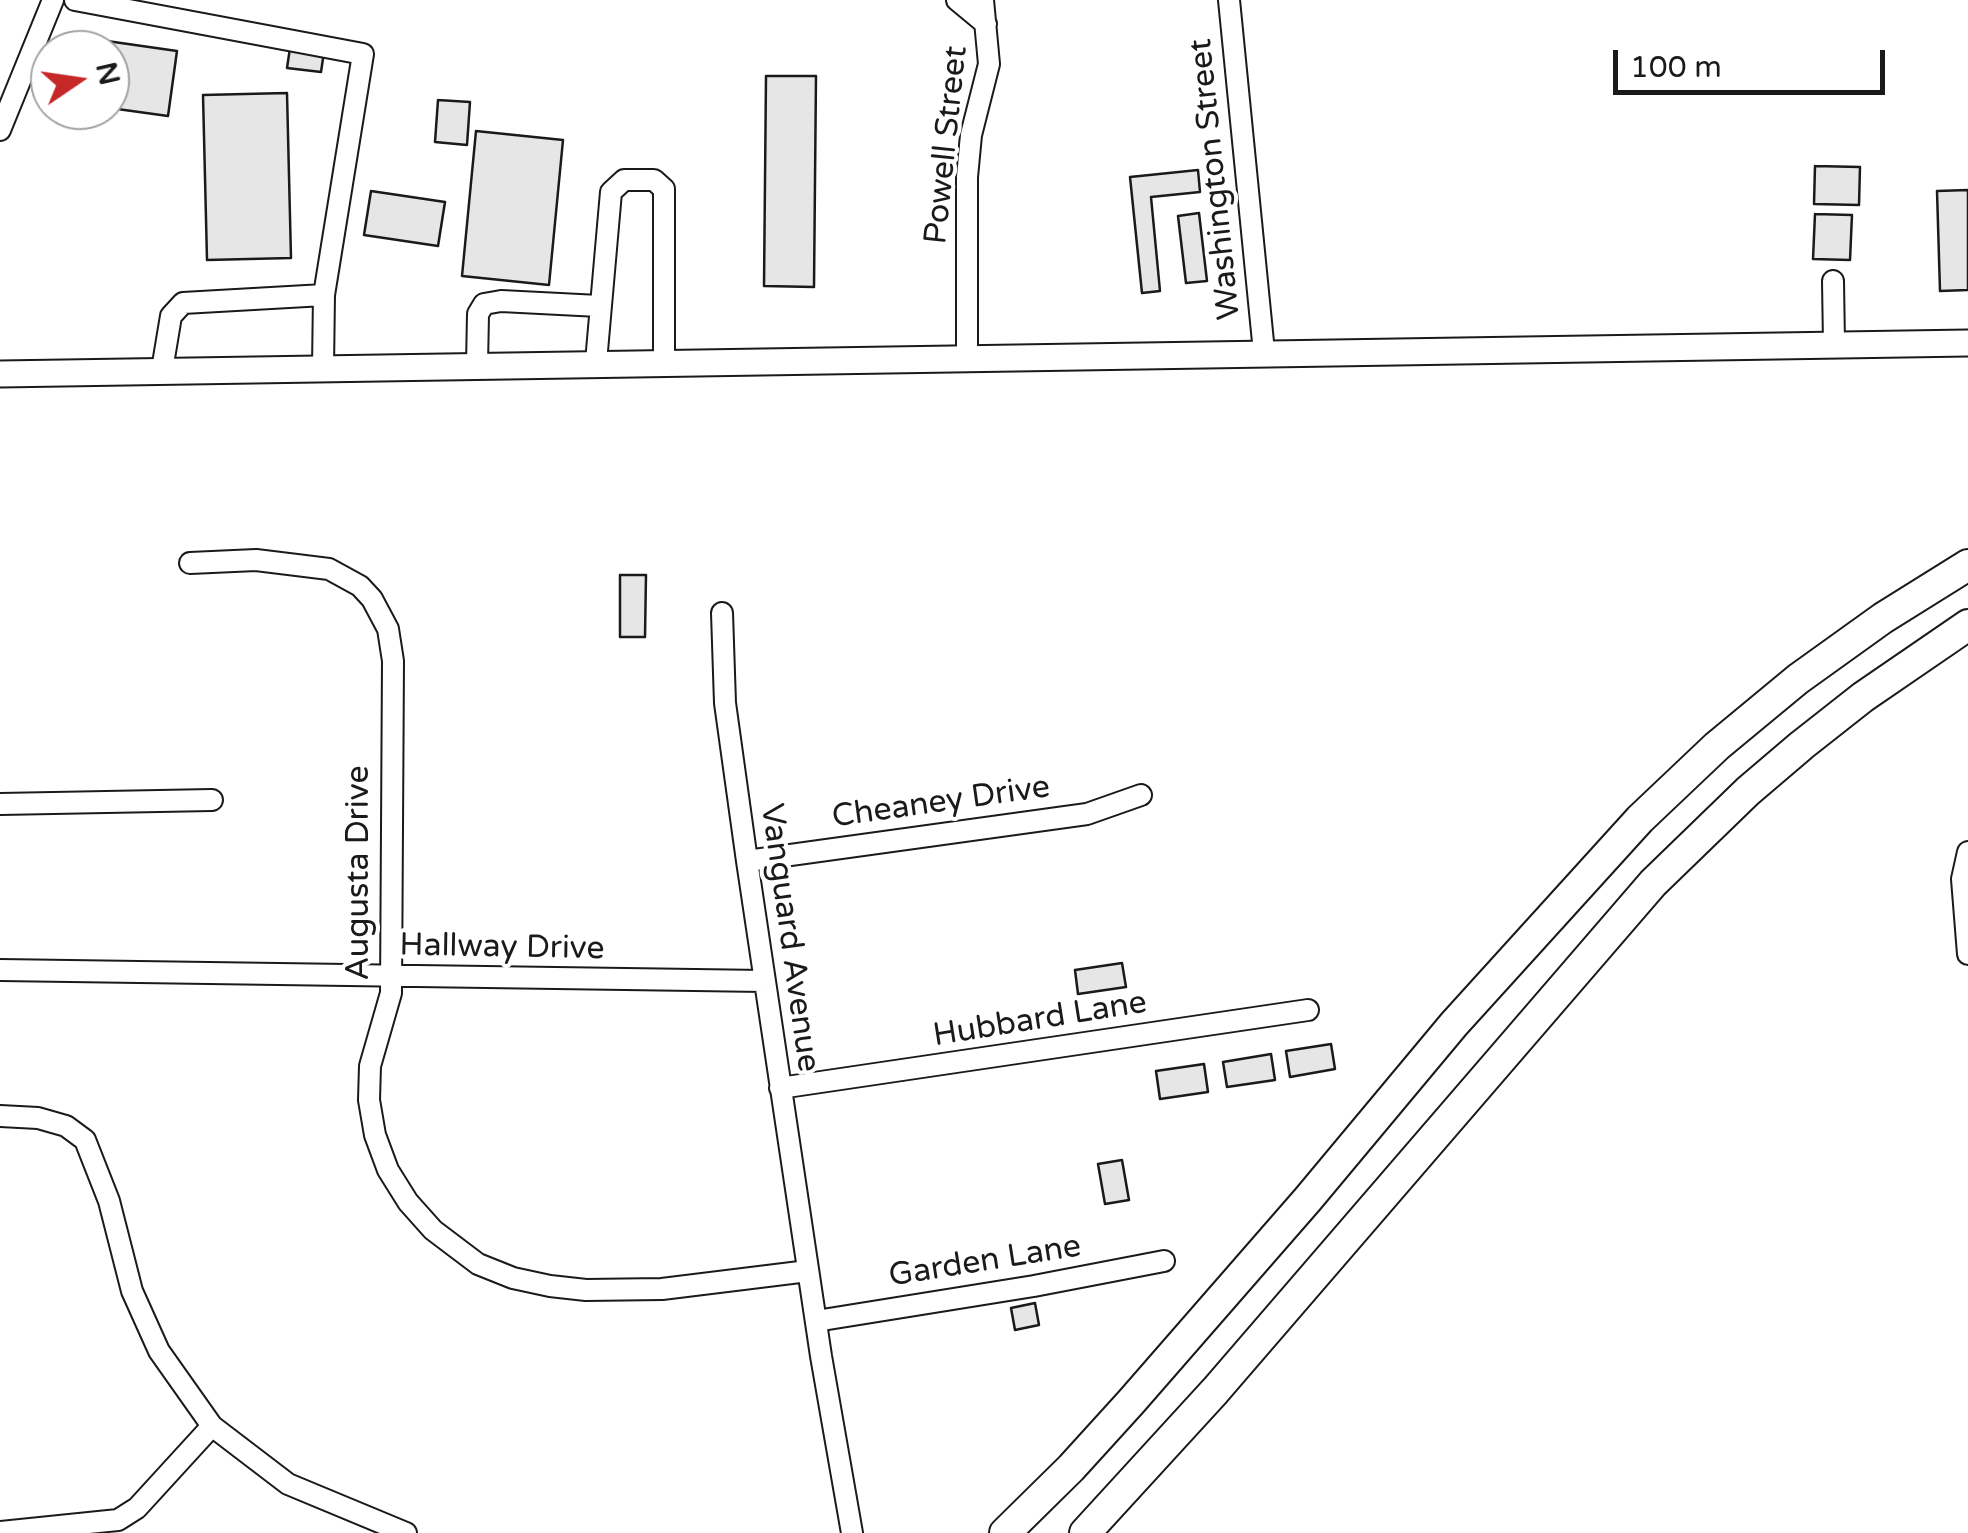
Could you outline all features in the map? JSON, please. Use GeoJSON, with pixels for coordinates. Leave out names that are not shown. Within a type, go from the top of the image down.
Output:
{"type":"FeatureCollection","features":[{"type":"Feature","properties":{"kind":"highway"},"geometry":{"type":"LineString","coordinates":[[1004,1533],[1131,1402],[1454,1024],[1640,820],[1717,746],[1798,679],[1968,565]]}},
{"type":"Feature","properties":{"kind":"highway"},"geometry":{"type":"LineString","coordinates":[[1085,1533],[1215,1392],[1653,883],[1734,804],[1802,746],[1864,697],[1968,625]]}},
{"type":"Feature","properties":{"kind":"main road"},"geometry":{"type":"LineString","coordinates":[[0,374],[1968,344]]}},
{"type":"Feature","properties":{"kind":"street"},"geometry":{"type":"LineString","coordinates":[[0,130],[54,0]]}},
{"type":"Feature","properties":{"kind":"street"},"geometry":{"type":"LineString","coordinates":[[76,0],[363,54],[324,295],[323,367]]}},
{"type":"Feature","properties":{"kind":"street"},"geometry":{"type":"LineString","coordinates":[[957,0],[986,24]]}},
{"type":"Feature","properties":{"kind":"street","name":"Powell Street"},"geometry":{"type":"LineString","coordinates":[[967,357],[967,177],[971,135],[990,64],[984,0]]}},
{"type":"Feature","properties":{"kind":"street","name":"Washington Street"},"geometry":{"type":"LineString","coordinates":[[1229,0],[1264,352]]}},
{"type":"Feature","properties":{"kind":"street"},"geometry":{"type":"LineString","coordinates":[[596,362],[611,192],[624,180],[654,180],[664,188],[664,363]]}},
{"type":"Feature","properties":{"kind":"street"},"geometry":{"type":"LineString","coordinates":[[1833,281],[1834,344]]}},
{"type":"Feature","properties":{"kind":"street"},"geometry":{"type":"LineString","coordinates":[[162,370],[171,316],[183,303],[324,295]]}},
{"type":"Feature","properties":{"kind":"street"},"geometry":{"type":"LineString","coordinates":[[476,365],[478,314],[484,304],[501,301],[600,306]]}},
{"type":"Feature","properties":{"kind":"street","name":"Augusta Drive"},"geometry":{"type":"LineString","coordinates":[[190,563],[256,560],[329,570],[360,586],[388,629],[393,662],[391,976],[388,1009],[368,1083],[375,1135],[388,1170],[408,1202],[462,1254],[512,1278],[586,1290],[662,1289],[808,1271]]}},
{"type":"Feature","properties":{"kind":"street","name":"Vanguard Avenue"},"geometry":{"type":"LineString","coordinates":[[722,612],[725,702],[746,861],[816,1321]]}},
{"type":"Feature","properties":{"kind":"street","name":"Cheaney Drive"},"geometry":{"type":"LineString","coordinates":[[746,861],[1087,814],[1141,795]]}},
{"type":"Feature","properties":{"kind":"street"},"geometry":{"type":"LineString","coordinates":[[0,804],[212,800]]}},
{"type":"Feature","properties":{"kind":"street"},"geometry":{"type":"LineString","coordinates":[[1968,852],[1962,879],[1968,954]]}},
{"type":"Feature","properties":{"kind":"street","name":"Hallway Drive"},"geometry":{"type":"LineString","coordinates":[[0,970],[764,981]]}},
{"type":"Feature","properties":{"kind":"street","name":"Hubbard Lane"},"geometry":{"type":"LineString","coordinates":[[780,1088],[1308,1010]]}},
{"type":"Feature","properties":{"kind":"street"},"geometry":{"type":"LineString","coordinates":[[0,1116],[38,1118],[66,1126],[85,1140],[109,1201],[132,1291],[159,1351],[212,1426],[288,1484],[406,1533]]}},
{"type":"Feature","properties":{"kind":"street","name":"Garden Lane"},"geometry":{"type":"LineString","coordinates":[[816,1321],[1164,1261]]}},
{"type":"Feature","properties":{"kind":"street"},"geometry":{"type":"LineString","coordinates":[[816,1321],[852,1533]]}},
{"type":"Feature","properties":{"kind":"street"},"geometry":{"type":"LineString","coordinates":[[0,1532],[118,1520],[138,1508],[212,1426]]}},
{"type":"Feature","properties":{"kind":"building"},"geometry":{"type":"Polygon","coordinates":[[[130,44],[177,51],[168,116],[130,111],[130,44]]]}},
{"type":"Feature","properties":{"kind":"building"},"geometry":{"type":"Polygon","coordinates":[[[290,48],[324,52],[321,72],[287,68],[290,48]]]}},
{"type":"Feature","properties":{"kind":"building"},"geometry":{"type":"Polygon","coordinates":[[[766,76],[816,76],[814,287],[764,286],[766,76]]]}},
{"type":"Feature","properties":{"kind":"building"},"geometry":{"type":"Polygon","coordinates":[[[287,93],[291,258],[207,260],[203,95],[287,93]]]}},
{"type":"Feature","properties":{"kind":"building"},"geometry":{"type":"Polygon","coordinates":[[[438,100],[470,102],[467,145],[435,142],[438,100]]]}},
{"type":"Feature","properties":{"kind":"building"},"geometry":{"type":"Polygon","coordinates":[[[476,131],[563,140],[549,285],[462,276],[476,131]]]}},
{"type":"Feature","properties":{"kind":"building"},"geometry":{"type":"Polygon","coordinates":[[[1815,166],[1860,167],[1859,205],[1814,204],[1815,166]]]}},
{"type":"Feature","properties":{"kind":"building"},"geometry":{"type":"Polygon","coordinates":[[[1198,170],[1200,192],[1151,197],[1160,291],[1142,293],[1130,177],[1198,170]]]}},
{"type":"Feature","properties":{"kind":"building"},"geometry":{"type":"Polygon","coordinates":[[[1968,190],[1968,290],[1940,291],[1937,191],[1968,190]]]}},
{"type":"Feature","properties":{"kind":"building"},"geometry":{"type":"Polygon","coordinates":[[[371,191],[445,202],[438,246],[364,235],[371,191]]]}},
{"type":"Feature","properties":{"kind":"building"},"geometry":{"type":"Polygon","coordinates":[[[1199,213],[1207,281],[1186,283],[1178,216],[1199,213]]]}},
{"type":"Feature","properties":{"kind":"building"},"geometry":{"type":"Polygon","coordinates":[[[1815,214],[1852,215],[1850,260],[1813,259],[1815,214]]]}},
{"type":"Feature","properties":{"kind":"building"},"geometry":{"type":"Polygon","coordinates":[[[620,575],[646,575],[645,637],[620,637],[620,575]]]}},
{"type":"Feature","properties":{"kind":"building"},"geometry":{"type":"Polygon","coordinates":[[[1122,963],[1126,987],[1078,994],[1075,970],[1122,963]]]}},
{"type":"Feature","properties":{"kind":"building"},"geometry":{"type":"Polygon","coordinates":[[[1331,1044],[1335,1069],[1290,1077],[1286,1051],[1331,1044]]]}},
{"type":"Feature","properties":{"kind":"building"},"geometry":{"type":"Polygon","coordinates":[[[1271,1054],[1275,1080],[1227,1087],[1223,1062],[1271,1054]]]}},
{"type":"Feature","properties":{"kind":"building"},"geometry":{"type":"Polygon","coordinates":[[[1204,1064],[1208,1092],[1160,1099],[1156,1071],[1204,1064]]]}},
{"type":"Feature","properties":{"kind":"building"},"geometry":{"type":"Polygon","coordinates":[[[1122,1160],[1129,1200],[1105,1204],[1098,1164],[1122,1160]]]}},
{"type":"Feature","properties":{"kind":"building"},"geometry":{"type":"Polygon","coordinates":[[[1035,1303],[1039,1325],[1015,1330],[1011,1308],[1035,1303]]]}}]}
